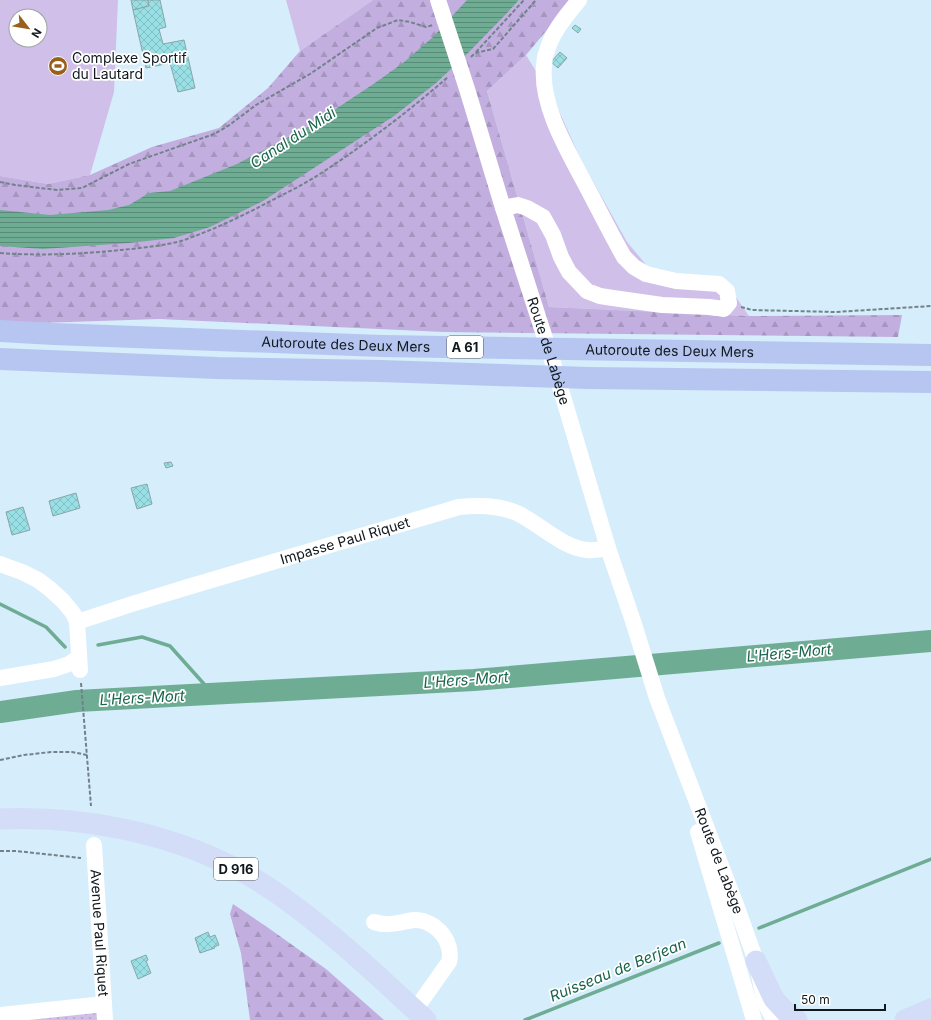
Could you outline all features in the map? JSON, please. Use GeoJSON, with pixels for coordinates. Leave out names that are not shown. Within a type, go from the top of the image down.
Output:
{"type":"FeatureCollection","features":[{"type":"Feature","properties":{"kind":"highway","name":"Autoroute des Deux Mers"},"geometry":{"type":"LineString","coordinates":[[0,331],[382,346],[931,355]]}},
{"type":"Feature","properties":{"kind":"highway","name":"Autoroute des Deux Mers"},"geometry":{"type":"LineString","coordinates":[[0,359],[216,368],[380,371],[588,378],[931,382]]}},
{"type":"Feature","properties":{"kind":"main road","name":"D 916"},"geometry":{"type":"LineString","coordinates":[[0,819],[39,818],[79,822],[130,831],[173,842],[216,859],[261,883],[316,922],[353,953],[421,1015]]}},
{"type":"Feature","properties":{"kind":"main road"},"geometry":{"type":"LineString","coordinates":[[756,961],[774,1000],[797,1020]]}},
{"type":"Feature","properties":{"kind":"main road"},"geometry":{"type":"LineString","coordinates":[[905,1020],[931,1009]]}},
{"type":"Feature","properties":{"kind":"street","name":"Route de Labège"},"geometry":{"type":"LineString","coordinates":[[438,0],[467,89],[534,308],[553,363],[608,548],[658,700],[754,1020]]}},
{"type":"Feature","properties":{"kind":"street"},"geometry":{"type":"LineString","coordinates":[[503,208],[518,205],[543,217],[569,272],[587,291],[600,296],[662,304],[724,309],[729,303],[727,291],[719,284],[676,280],[646,274],[634,267],[624,257],[559,132],[548,100],[543,74],[545,54],[553,36],[579,0]]}},
{"type":"Feature","properties":{"kind":"street","name":"Impasse Paul Riquet"},"geometry":{"type":"LineString","coordinates":[[77,622],[139,602],[459,507],[476,505],[505,508],[517,513],[572,546],[588,551],[608,548]]}},
{"type":"Feature","properties":{"kind":"street"},"geometry":{"type":"LineString","coordinates":[[0,564],[38,580],[50,589],[73,613],[77,622],[79,663],[69,664],[54,669],[0,678]]}},
{"type":"Feature","properties":{"kind":"street","name":"Route de Labège"},"geometry":{"type":"LineString","coordinates":[[658,700],[756,961],[765,1003],[776,1020]]}},
{"type":"Feature","properties":{"kind":"street","name":"Avenue Paul Riquet"},"geometry":{"type":"LineString","coordinates":[[94,845],[105,1020]]}},
{"type":"Feature","properties":{"kind":"street"},"geometry":{"type":"LineString","coordinates":[[374,922],[380,924],[398,924],[415,920],[424,921],[439,931],[448,944],[451,956],[449,962],[421,1015]]}},
{"type":"Feature","properties":{"kind":"street"},"geometry":{"type":"LineString","coordinates":[[0,1015],[104,1004]]}},
{"type":"Feature","properties":{"kind":"path"},"geometry":{"type":"LineString","coordinates":[[469,58],[524,0]]}},
{"type":"Feature","properties":{"kind":"path"},"geometry":{"type":"LineString","coordinates":[[475,53],[493,49],[536,0]]}},
{"type":"Feature","properties":{"kind":"path"},"geometry":{"type":"LineString","coordinates":[[0,182],[57,190],[82,188],[129,164],[214,134],[228,126],[256,105],[310,74],[377,28],[398,20],[426,27]]}},
{"type":"Feature","properties":{"kind":"path"},"geometry":{"type":"LineString","coordinates":[[0,253],[64,254],[139,249],[180,241],[207,231],[250,212],[322,172],[398,119],[452,74]]}},
{"type":"Feature","properties":{"kind":"path"},"geometry":{"type":"LineString","coordinates":[[729,303],[752,310],[835,312],[931,306]]}},
{"type":"Feature","properties":{"kind":"path"},"geometry":{"type":"LineString","coordinates":[[79,663],[91,809]]}},
{"type":"Feature","properties":{"kind":"path"},"geometry":{"type":"LineString","coordinates":[[0,760],[24,755],[51,752],[72,752],[87,755]]}},
{"type":"Feature","properties":{"kind":"path"},"geometry":{"type":"LineString","coordinates":[[0,851],[16,851],[82,858],[95,865]]}},
{"type":"Feature","properties":{"kind":"shaded area","name":"Complexe Sportif du Lautard"},"geometry":{"type":"Polygon","coordinates":[[[0,0],[118,0],[114,92],[90,175],[48,184],[0,176],[0,0]]]}},
{"type":"Feature","properties":{"kind":"shaded area"},"geometry":{"type":"Polygon","coordinates":[[[286,0],[373,0],[300,51],[286,0]]]}},
{"type":"Feature","properties":{"kind":"shaded area"},"geometry":{"type":"Polygon","coordinates":[[[526,55],[555,102],[581,160],[627,242],[648,267],[731,290],[749,316],[549,307],[487,91],[526,55]]]}},
{"type":"Feature","properties":{"kind":"shaded area"},"geometry":{"type":"Polygon","coordinates":[[[98,1010],[104,1020],[0,1020],[98,1010]]]}},
{"type":"Feature","properties":{"kind":"green space"},"geometry":{"type":"Polygon","coordinates":[[[373,0],[475,0],[509,11],[519,0],[572,0],[526,55],[487,91],[549,307],[749,316],[902,315],[898,337],[444,332],[159,319],[0,324],[0,176],[48,184],[90,175],[152,147],[219,128],[268,88],[300,51],[373,0]]]}},
{"type":"Feature","properties":{"kind":"green space"},"geometry":{"type":"Polygon","coordinates":[[[233,904],[326,969],[384,1020],[250,1020],[241,953],[230,914],[233,904]]]}},
{"type":"Feature","properties":{"kind":"water","name":"Canal du Midi"},"geometry":{"type":"Polygon","coordinates":[[[467,0],[519,0],[468,53],[436,83],[394,116],[263,201],[210,227],[174,238],[129,243],[43,249],[0,246],[0,210],[50,215],[108,210],[129,205],[149,193],[170,191],[237,164],[310,126],[403,63],[433,37],[467,0]]]}},
{"type":"Feature","properties":{"kind":"building"},"geometry":{"type":"Polygon","coordinates":[[[131,0],[148,0],[149,6],[133,10],[131,0]]]}},
{"type":"Feature","properties":{"kind":"building"},"geometry":{"type":"Polygon","coordinates":[[[148,0],[160,0],[166,27],[159,29],[163,44],[184,40],[195,88],[178,92],[170,63],[146,68],[133,10],[149,6],[148,0]]]}},
{"type":"Feature","properties":{"kind":"building"},"geometry":{"type":"Polygon","coordinates":[[[575,25],[581,29],[578,33],[572,28],[575,25]]]}},
{"type":"Feature","properties":{"kind":"building"},"geometry":{"type":"Polygon","coordinates":[[[560,52],[567,58],[558,68],[551,62],[560,52]]]}},
{"type":"Feature","properties":{"kind":"building"},"geometry":{"type":"Polygon","coordinates":[[[171,462],[173,466],[166,468],[164,463],[171,462]]]}},
{"type":"Feature","properties":{"kind":"building"},"geometry":{"type":"Polygon","coordinates":[[[147,484],[152,504],[137,509],[131,488],[147,484]]]}},
{"type":"Feature","properties":{"kind":"building"},"geometry":{"type":"Polygon","coordinates":[[[76,493],[80,508],[53,516],[49,501],[76,493]]]}},
{"type":"Feature","properties":{"kind":"building"},"geometry":{"type":"Polygon","coordinates":[[[23,507],[30,530],[12,535],[6,512],[23,507]]]}},
{"type":"Feature","properties":{"kind":"building"},"geometry":{"type":"Polygon","coordinates":[[[208,932],[210,937],[215,935],[219,945],[214,947],[215,948],[200,953],[195,938],[208,932]]]}},
{"type":"Feature","properties":{"kind":"building"},"geometry":{"type":"Polygon","coordinates":[[[146,955],[148,960],[146,961],[151,973],[138,979],[131,961],[146,955]]]}},
{"type":"Feature","properties":{"kind":"waterway"},"geometry":{"type":"LineString","coordinates":[[0,604],[46,627],[65,647]]}},
{"type":"Feature","properties":{"kind":"waterway"},"geometry":{"type":"LineString","coordinates":[[98,645],[142,637],[170,646],[213,694]]}},
{"type":"Feature","properties":{"kind":"waterway","name":"L'Hers-Mort"},"geometry":{"type":"LineString","coordinates":[[0,712],[77,701],[474,680],[931,641]]}},
{"type":"Feature","properties":{"kind":"waterway","name":"Ruisseau de Berjean"},"geometry":{"type":"LineString","coordinates":[[759,928],[931,859]]}},
{"type":"Feature","properties":{"kind":"waterway","name":"Ruisseau de Berjean"},"geometry":{"type":"LineString","coordinates":[[525,1020],[719,943]]}},
{"type":"Feature","properties":{"kind":"place","name":"Complexe Sportif du Lautard"},"geometry":{"type":"Point","coordinates":[58,66]}}]}
